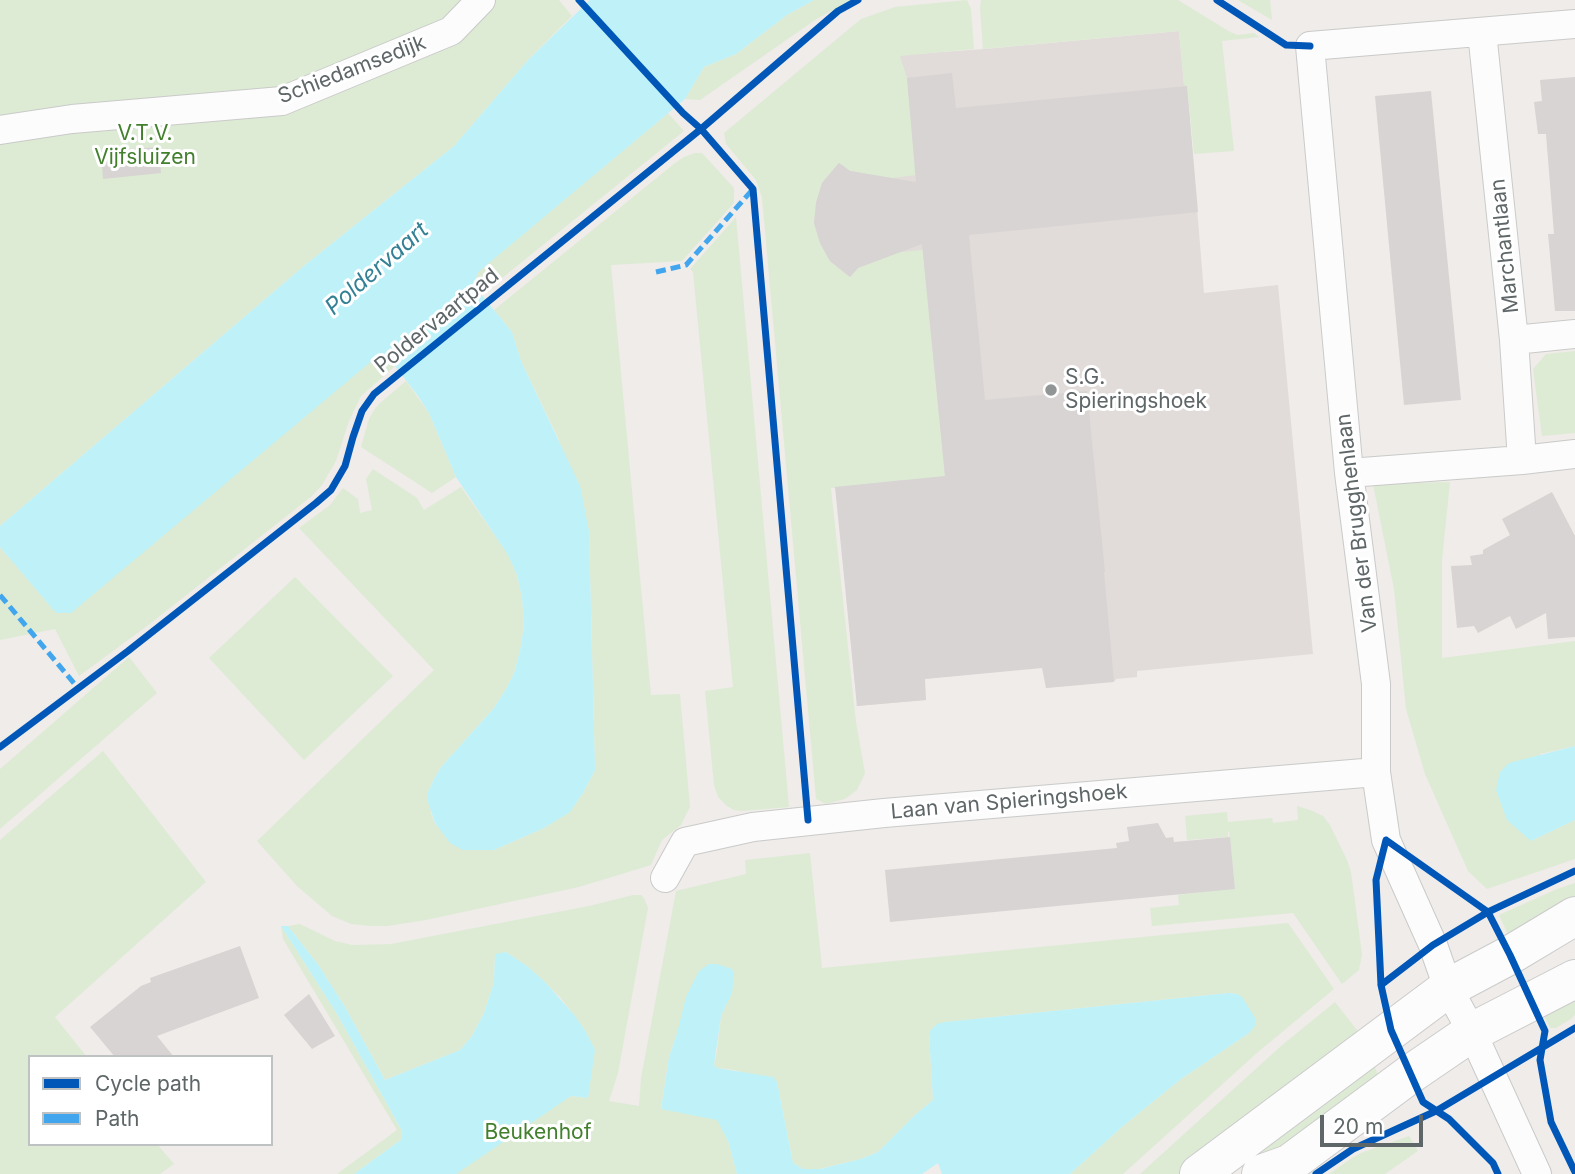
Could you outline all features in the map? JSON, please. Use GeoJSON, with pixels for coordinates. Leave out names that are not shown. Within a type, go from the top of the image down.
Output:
{"type":"FeatureCollection","features":[{"type":"Feature","properties":{"kind":"main road"},"geometry":{"type":"LineString","coordinates":[[1199,1174],[1448,988],[1575,916]]}},
{"type":"Feature","properties":{"kind":"main road"},"geometry":{"type":"LineString","coordinates":[[1261,1174],[1289,1164],[1472,1032],[1575,979]]}},
{"type":"Feature","properties":{"kind":"street","name":"Schiedamsedijk"},"geometry":{"type":"LineString","coordinates":[[0,130],[72,119],[282,101],[451,31],[481,0]]}},
{"type":"Feature","properties":{"kind":"street"},"geometry":{"type":"LineString","coordinates":[[1482,32],[1575,24]]}},
{"type":"Feature","properties":{"kind":"street","name":"Van der Brugghenlaan"},"geometry":{"type":"LineString","coordinates":[[1482,32],[1310,46],[1349,473],[1376,684],[1376,772],[1386,840],[1433,945],[1448,988],[1472,1032],[1537,1174]]}},
{"type":"Feature","properties":{"kind":"street","name":"Marchantlaan"},"geometry":{"type":"LineString","coordinates":[[1482,32],[1514,340],[1522,460]]}},
{"type":"Feature","properties":{"kind":"street"},"geometry":{"type":"LineString","coordinates":[[1514,340],[1575,334]]}},
{"type":"Feature","properties":{"kind":"street"},"geometry":{"type":"LineString","coordinates":[[1349,473],[1575,454]]}},
{"type":"Feature","properties":{"kind":"street","name":"Laan van Spieringshoek"},"geometry":{"type":"LineString","coordinates":[[665,878],[685,842],[753,827],[884,813],[1376,772]]}},
{"type":"Feature","properties":{"kind":"shaded area","name":"S.G. Spieringshoek"},"geometry":{"type":"Polygon","coordinates":[[[1179,31],[1184,84],[1187,86],[1204,293],[1278,285],[1313,654],[1137,671],[1137,677],[1046,688],[1046,667],[922,679],[926,700],[856,706],[836,489],[831,488],[788,135],[900,55],[1179,31]]]}},
{"type":"Feature","properties":{"kind":"green space","name":"V.T.V. Vijfsluizen"},"geometry":{"type":"Polygon","coordinates":[[[0,0],[559,0],[572,16],[528,60],[454,146],[305,265],[0,526],[0,0]]]}},
{"type":"Feature","properties":{"kind":"green space"},"geometry":{"type":"Polygon","coordinates":[[[814,0],[856,0],[818,18],[700,100],[685,99],[704,67],[736,54],[787,15],[814,0]]]}},
{"type":"Feature","properties":{"kind":"green space"},"geometry":{"type":"Polygon","coordinates":[[[967,0],[971,9],[974,49],[900,56],[907,78],[916,175],[884,179],[846,170],[839,163],[822,183],[816,203],[814,223],[820,243],[830,261],[850,277],[855,269],[890,253],[923,250],[947,497],[903,480],[831,488],[856,722],[865,773],[857,790],[845,799],[826,804],[816,799],[762,198],[756,180],[726,144],[724,133],[861,19],[895,7],[967,0]]]}},
{"type":"Feature","properties":{"kind":"green space"},"geometry":{"type":"Polygon","coordinates":[[[981,0],[1178,0],[1230,32],[1238,35],[1254,33],[1259,37],[1222,41],[1234,151],[1194,154],[1179,31],[983,49],[981,0]]]}},
{"type":"Feature","properties":{"kind":"green space"},"geometry":{"type":"Polygon","coordinates":[[[1238,0],[1270,0],[1272,20],[1238,0]]]}},
{"type":"Feature","properties":{"kind":"green space"},"geometry":{"type":"Polygon","coordinates":[[[668,113],[684,131],[481,295],[475,287],[477,272],[668,113]]]}},
{"type":"Feature","properties":{"kind":"green space"},"geometry":{"type":"Polygon","coordinates":[[[695,153],[702,153],[734,188],[734,203],[682,261],[611,265],[651,695],[680,694],[690,807],[681,825],[662,840],[651,865],[579,887],[387,926],[351,924],[332,916],[297,886],[257,841],[434,670],[299,528],[330,505],[343,488],[358,499],[360,513],[372,510],[366,479],[373,469],[417,498],[424,510],[461,487],[508,554],[522,597],[524,625],[514,673],[506,689],[494,708],[441,767],[434,779],[428,792],[431,813],[435,824],[494,850],[544,828],[570,811],[595,770],[589,531],[558,438],[521,361],[512,332],[494,310],[675,163],[695,153]]]}},
{"type":"Feature","properties":{"kind":"green space"},"geometry":{"type":"Polygon","coordinates":[[[736,217],[789,807],[742,811],[727,806],[718,797],[714,785],[705,691],[733,687],[693,272],[690,269],[736,217]]]}},
{"type":"Feature","properties":{"kind":"green space"},"geometry":{"type":"Polygon","coordinates":[[[1575,351],[1575,433],[1542,436],[1533,369],[1546,354],[1575,351]]]}},
{"type":"Feature","properties":{"kind":"green space"},"geometry":{"type":"Polygon","coordinates":[[[379,354],[395,366],[361,396],[349,421],[336,461],[322,485],[312,496],[147,626],[79,676],[55,629],[0,640],[0,547],[56,612],[379,354]]]}},
{"type":"Feature","properties":{"kind":"green space"},"geometry":{"type":"Polygon","coordinates":[[[406,381],[429,413],[456,477],[432,493],[361,447],[374,410],[406,381]]]}},
{"type":"Feature","properties":{"kind":"green space"},"geometry":{"type":"Polygon","coordinates":[[[1450,482],[1442,560],[1442,658],[1575,641],[1575,746],[1540,754],[1531,841],[1575,820],[1575,859],[1487,889],[1468,871],[1425,774],[1406,709],[1394,589],[1373,484],[1450,482]]]}},
{"type":"Feature","properties":{"kind":"green space"},"geometry":{"type":"Polygon","coordinates":[[[295,577],[393,676],[304,760],[209,658],[295,577]]]}},
{"type":"Feature","properties":{"kind":"green space"},"geometry":{"type":"Polygon","coordinates":[[[129,657],[157,693],[0,829],[0,769],[129,657]]]}},
{"type":"Feature","properties":{"kind":"green space"},"geometry":{"type":"Polygon","coordinates":[[[103,751],[206,882],[55,1017],[85,1055],[28,1055],[28,1146],[159,1146],[174,1164],[160,1174],[0,1174],[0,840],[103,751]]]}},
{"type":"Feature","properties":{"kind":"green space"},"geometry":{"type":"Polygon","coordinates":[[[1297,806],[1323,816],[1347,860],[1362,954],[1359,970],[1342,984],[1293,913],[1152,926],[1150,908],[1179,905],[1178,895],[1235,888],[1229,831],[1228,837],[1187,840],[1185,816],[1227,812],[1228,822],[1272,818],[1273,823],[1298,820],[1297,806]]]}},
{"type":"Feature","properties":{"kind":"green space","name":"Beukenhof"},"geometry":{"type":"Polygon","coordinates":[[[810,853],[822,968],[1288,923],[1334,989],[1258,1052],[1123,1174],[1070,1174],[1181,1079],[1249,1033],[1237,994],[945,1022],[929,1032],[933,1100],[878,1152],[819,1169],[803,1169],[793,1163],[777,1082],[717,1068],[714,1065],[721,1016],[726,1005],[677,1033],[669,1057],[661,1108],[718,1119],[728,1141],[737,1174],[401,1174],[571,1096],[588,1098],[594,1050],[586,1032],[560,997],[527,966],[506,952],[495,955],[494,982],[484,1013],[472,1036],[460,1050],[385,1080],[345,1007],[319,966],[288,926],[300,924],[335,941],[352,945],[391,944],[641,895],[648,908],[618,1073],[609,1101],[639,1106],[641,1078],[676,891],[746,874],[745,860],[810,853]]]}},
{"type":"Feature","properties":{"kind":"green space"},"geometry":{"type":"Polygon","coordinates":[[[1575,883],[1575,903],[1510,939],[1499,915],[1575,883]]]}},
{"type":"Feature","properties":{"kind":"green space"},"geometry":{"type":"Polygon","coordinates":[[[281,926],[337,1014],[402,1131],[402,1139],[354,1174],[337,1174],[397,1130],[283,939],[281,926]]]}},
{"type":"Feature","properties":{"kind":"green space"},"geometry":{"type":"Polygon","coordinates":[[[1575,987],[1575,1015],[1556,1028],[1550,1028],[1539,1006],[1575,987]]]}},
{"type":"Feature","properties":{"kind":"green space"},"geometry":{"type":"Polygon","coordinates":[[[1335,1002],[1364,1039],[1187,1174],[1140,1174],[1281,1046],[1335,1002]]]}},
{"type":"Feature","properties":{"kind":"green space"},"geometry":{"type":"Polygon","coordinates":[[[1374,1064],[1379,1078],[1265,1157],[1244,1165],[1241,1161],[1374,1064]]]}},
{"type":"Feature","properties":{"kind":"green space"},"geometry":{"type":"Polygon","coordinates":[[[1409,1136],[1418,1151],[1385,1174],[1329,1174],[1361,1153],[1409,1136]]]}},
{"type":"Feature","properties":{"kind":"water","name":"Poldervaart"},"geometry":{"type":"Polygon","coordinates":[[[590,0],[814,0],[787,15],[736,54],[704,67],[685,99],[477,273],[475,287],[512,332],[521,361],[580,486],[589,531],[595,770],[570,812],[544,828],[494,850],[463,850],[450,843],[435,823],[428,802],[428,792],[441,767],[494,708],[514,673],[524,625],[522,597],[517,575],[508,555],[456,477],[429,413],[395,366],[380,354],[71,613],[56,613],[0,547],[0,526],[305,265],[454,146],[528,60],[590,0]]]}},
{"type":"Feature","properties":{"kind":"water"},"geometry":{"type":"Polygon","coordinates":[[[1575,746],[1575,820],[1531,841],[1507,820],[1496,790],[1500,772],[1509,763],[1575,746]]]}},
{"type":"Feature","properties":{"kind":"water"},"geometry":{"type":"Polygon","coordinates":[[[281,926],[288,926],[319,966],[385,1080],[460,1050],[472,1036],[484,1013],[494,982],[495,954],[506,952],[546,983],[586,1032],[595,1050],[588,1098],[571,1096],[456,1174],[354,1174],[402,1139],[402,1131],[337,1014],[281,926]]]}},
{"type":"Feature","properties":{"kind":"water"},"geometry":{"type":"Polygon","coordinates":[[[709,964],[732,969],[734,974],[732,993],[721,1016],[714,1065],[717,1068],[773,1077],[777,1082],[793,1163],[803,1169],[820,1169],[878,1152],[933,1100],[929,1032],[937,1024],[1229,993],[1242,997],[1255,1018],[1255,1026],[1249,1033],[1181,1079],[1070,1174],[942,1174],[938,1163],[922,1174],[737,1174],[728,1141],[717,1120],[661,1109],[669,1057],[686,997],[699,971],[709,964]]]}},
{"type":"Feature","properties":{"kind":"building"},"geometry":{"type":"Polygon","coordinates":[[[952,73],[956,108],[1187,86],[1198,212],[969,235],[985,400],[1087,391],[1114,682],[1046,688],[1042,668],[925,679],[926,700],[857,706],[835,487],[945,476],[922,244],[858,268],[850,277],[830,261],[820,243],[814,223],[816,203],[822,183],[839,163],[850,171],[916,182],[907,78],[952,73]]]}},
{"type":"Feature","properties":{"kind":"building"},"geometry":{"type":"Polygon","coordinates":[[[1575,77],[1575,311],[1555,311],[1548,234],[1554,234],[1546,134],[1538,134],[1534,102],[1542,101],[1540,80],[1575,77]]]}},
{"type":"Feature","properties":{"kind":"building"},"geometry":{"type":"Polygon","coordinates":[[[1431,91],[1461,400],[1404,405],[1375,96],[1431,91]]]}},
{"type":"Feature","properties":{"kind":"building"},"geometry":{"type":"Polygon","coordinates":[[[159,147],[161,173],[103,179],[101,151],[159,147]]]}},
{"type":"Feature","properties":{"kind":"building"},"geometry":{"type":"Polygon","coordinates":[[[1552,492],[1575,536],[1575,637],[1548,639],[1546,613],[1516,629],[1510,616],[1478,633],[1474,626],[1457,628],[1451,566],[1472,565],[1470,556],[1483,554],[1483,550],[1510,535],[1502,519],[1552,492]]]}},
{"type":"Feature","properties":{"kind":"building"},"geometry":{"type":"Polygon","coordinates":[[[1158,823],[1166,838],[1173,837],[1174,842],[1230,837],[1235,889],[890,922],[885,870],[1117,848],[1116,843],[1129,841],[1127,827],[1158,823]]]}},
{"type":"Feature","properties":{"kind":"building"},"geometry":{"type":"Polygon","coordinates":[[[240,946],[259,998],[157,1036],[172,1055],[113,1055],[90,1027],[141,986],[151,982],[150,978],[240,946]]]}},
{"type":"Feature","properties":{"kind":"building"},"geometry":{"type":"Polygon","coordinates":[[[309,994],[335,1036],[312,1049],[284,1015],[309,994]]]}},
{"type":"Feature","properties":{"kind":"marked path"},"geometry":{"type":"LineString","coordinates":[[656,272],[686,265],[753,189]]}},
{"type":"Feature","properties":{"kind":"marked path"},"geometry":{"type":"LineString","coordinates":[[0,595],[78,688]]}},
{"type":"Feature","properties":{"kind":"cycle path"},"geometry":{"type":"LineString","coordinates":[[579,0],[701,129],[753,189],[808,820]]}},
{"type":"Feature","properties":{"kind":"cycle path","name":"Poldervaartpad"},"geometry":{"type":"LineString","coordinates":[[0,747],[128,651],[331,490],[345,466],[362,411],[374,394],[701,129],[838,11],[858,0]]}},
{"type":"Feature","properties":{"kind":"cycle path"},"geometry":{"type":"LineString","coordinates":[[1217,0],[1286,45],[1310,46]]}},
{"type":"Feature","properties":{"kind":"cycle path"},"geometry":{"type":"LineString","coordinates":[[1498,1174],[1493,1163],[1449,1119],[1423,1102],[1391,1030],[1381,985],[1376,880],[1386,840],[1488,912],[1545,1031],[1540,1060],[1551,1122],[1575,1172]]}},
{"type":"Feature","properties":{"kind":"cycle path"},"geometry":{"type":"LineString","coordinates":[[1381,985],[1433,945],[1488,912],[1575,871]]}},
{"type":"Feature","properties":{"kind":"cycle path"},"geometry":{"type":"LineString","coordinates":[[1316,1174],[1353,1149],[1436,1111],[1575,1028]]}},
{"type":"Feature","properties":{"kind":"place","name":"S.G. Spieringshoek"},"geometry":{"type":"Point","coordinates":[1051,390]}}]}
